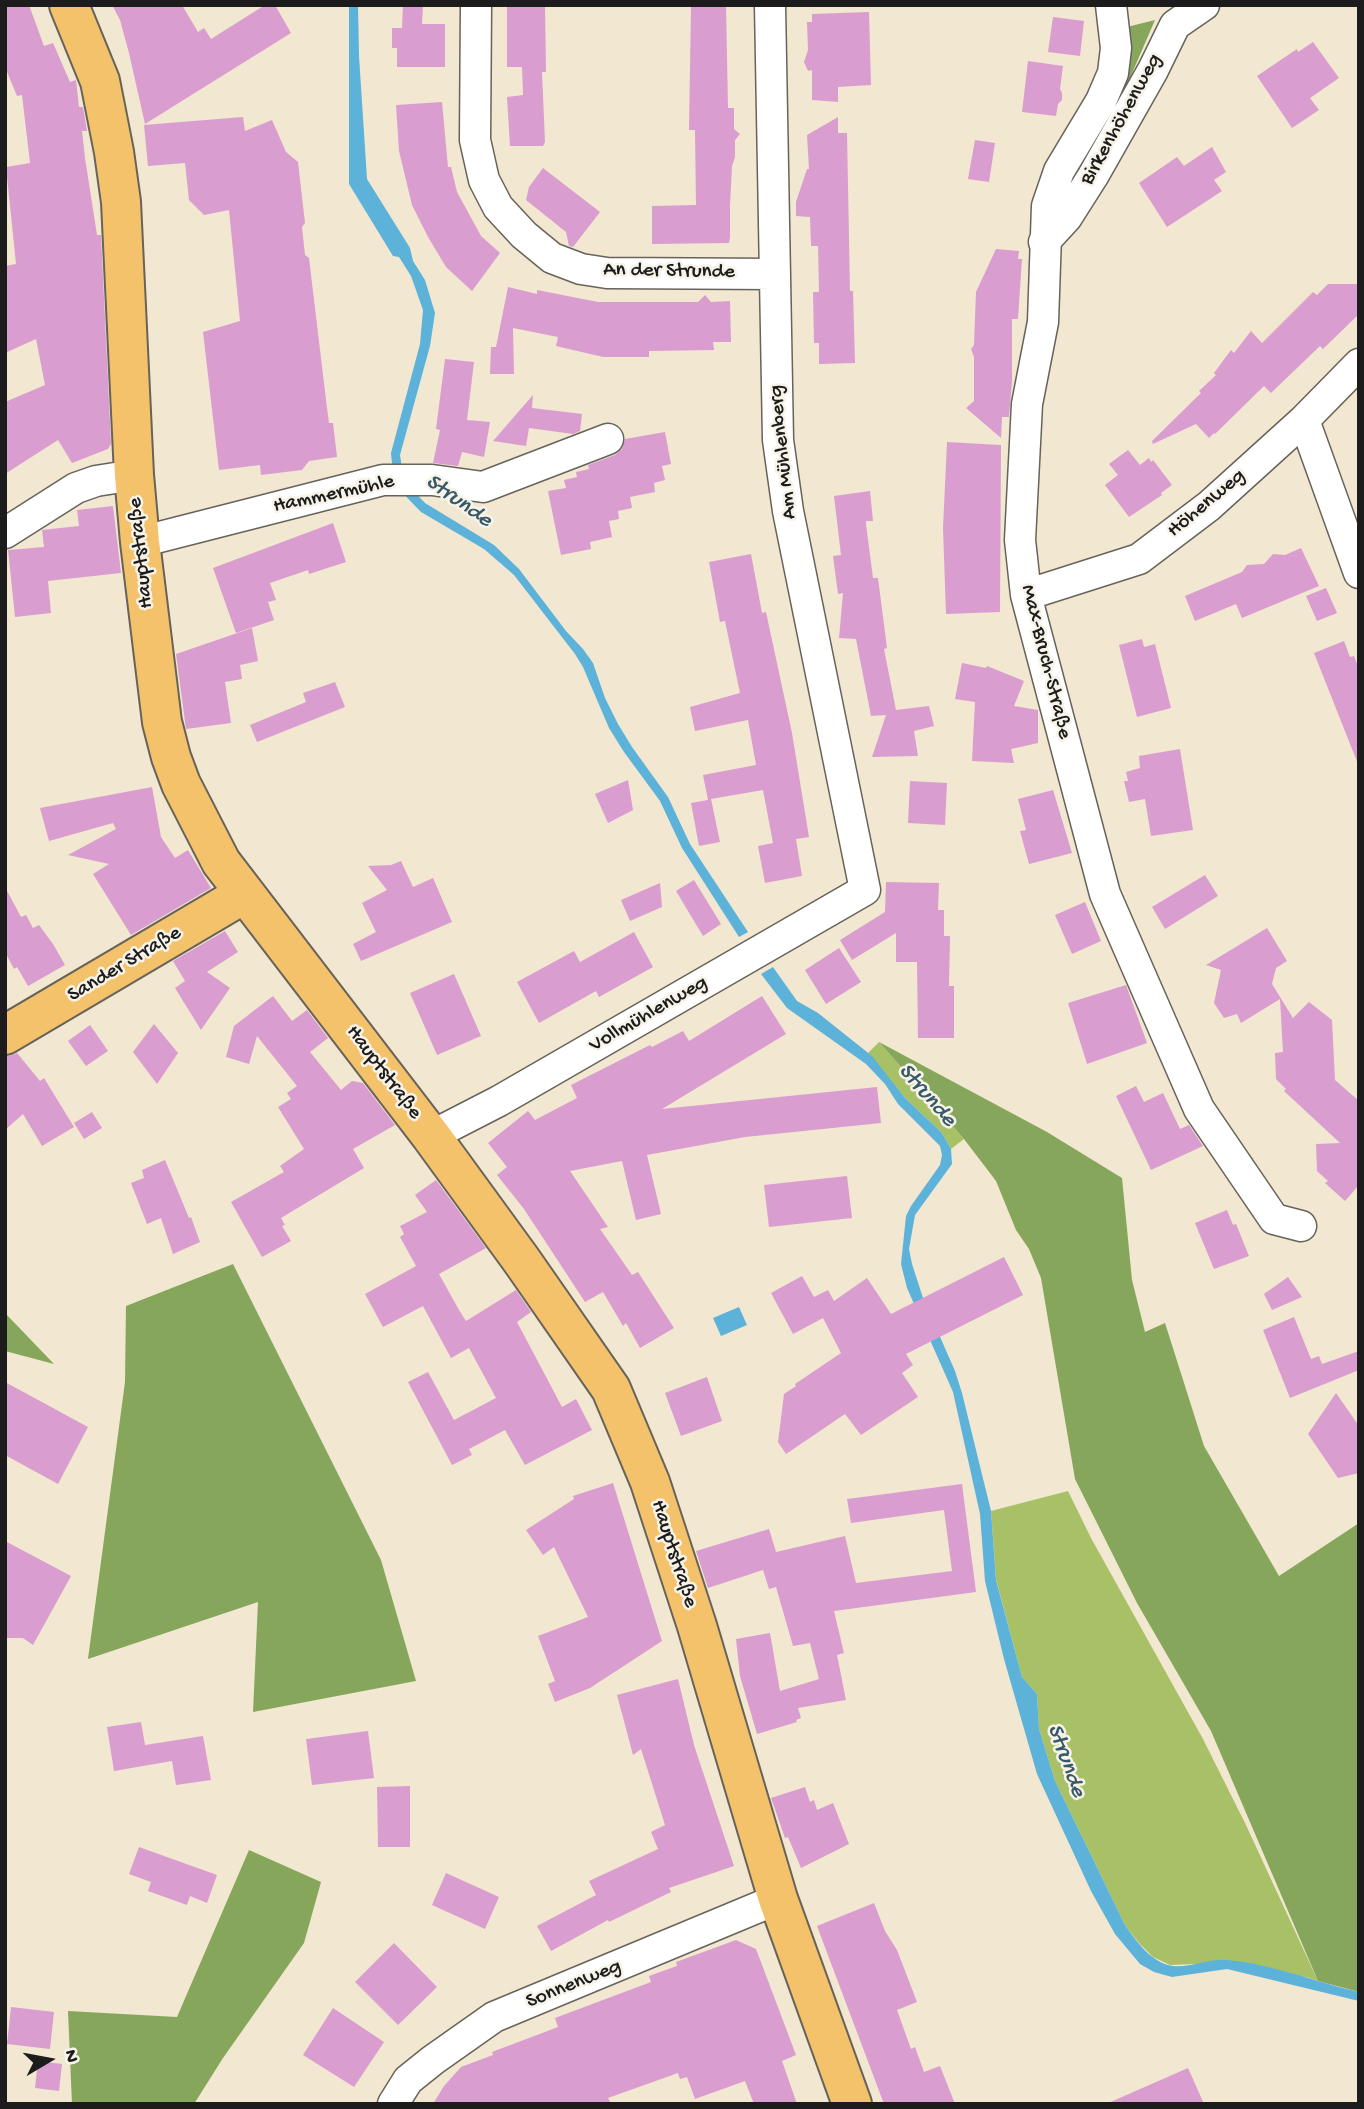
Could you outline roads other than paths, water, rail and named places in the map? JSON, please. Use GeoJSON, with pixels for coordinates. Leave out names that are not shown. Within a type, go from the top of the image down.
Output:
{"type":"FeatureCollection","features":[{"type":"Feature","properties":{"kind":"main road","name":"Hauptstraße"},"geometry":{"type":"LineString","coordinates":[[69,5],[100,81],[116,164],[121,202],[134,475],[140,542],[162,722],[171,757],[189,803],[214,850],[244,894],[431,1136],[611,1389],[654,1495],[697,1626],[778,1899],[852,2104]]}},
{"type":"Feature","properties":{"kind":"main road","name":"Sander Straße"},"geometry":{"type":"LineString","coordinates":[[5,1035],[244,894]]}},
{"type":"Feature","properties":{"kind":"street","name":"An der Strunde"},"geometry":{"type":"LineString","coordinates":[[476,5],[475,140],[484,180],[498,208],[524,236],[552,258],[581,269],[607,273],[775,274]]}},
{"type":"Feature","properties":{"kind":"street","name":"Am Mühlenberg"},"geometry":{"type":"LineString","coordinates":[[769,5],[778,440],[788,511],[865,890]]}},
{"type":"Feature","properties":{"kind":"street","name":"Max-Bruch-Straße"},"geometry":{"type":"LineString","coordinates":[[1111,5],[1116,48],[1113,73],[1101,101],[1059,171],[1047,206],[1043,323],[1027,404],[1020,540],[1026,595],[1105,894],[1199,1109],[1274,1219],[1301,1226]]}},
{"type":"Feature","properties":{"kind":"street","name":"Birkenhöhenweg"},"geometry":{"type":"LineString","coordinates":[[1044,242],[1067,216],[1093,176],[1153,70],[1175,25],[1204,5]]}},
{"type":"Feature","properties":{"kind":"street","name":"Höhenweg"},"geometry":{"type":"LineString","coordinates":[[1026,595],[1139,559],[1209,506],[1304,420],[1359,365]]}},
{"type":"Feature","properties":{"kind":"street"},"geometry":{"type":"LineString","coordinates":[[1304,420],[1359,573]]}},
{"type":"Feature","properties":{"kind":"street","name":"Hammermühle"},"geometry":{"type":"LineString","coordinates":[[140,542],[383,480],[432,480],[484,487],[608,439]]}},
{"type":"Feature","properties":{"kind":"street"},"geometry":{"type":"LineString","coordinates":[[5,533],[76,488],[96,481],[134,475]]}},
{"type":"Feature","properties":{"kind":"street","name":"Vollmühlenweg"},"geometry":{"type":"LineString","coordinates":[[431,1136],[511,1094],[865,890]]}},
{"type":"Feature","properties":{"kind":"street","name":"Sonnenweg"},"geometry":{"type":"LineString","coordinates":[[393,2104],[408,2080],[494,2017],[778,1899]]}},
{"type":"Feature","properties":{"kind":"water"},"geometry":{"type":"Polygon","coordinates":[[[349,5],[358,5],[367,179],[410,248],[413,261],[425,280],[435,313],[430,346],[400,455],[404,481],[425,503],[494,545],[519,569],[583,649],[593,663],[605,698],[618,724],[668,797],[690,844],[748,932],[739,937],[682,848],[660,801],[609,728],[575,654],[514,575],[484,549],[421,512],[394,484],[391,453],[420,344],[423,310],[411,276],[399,257],[393,256],[349,184],[349,5]]]}},
{"type":"Feature","properties":{"kind":"water"},"geometry":{"type":"Polygon","coordinates":[[[773,967],[797,1001],[818,1013],[872,1056],[905,1098],[942,1133],[951,1149],[952,1164],[915,1215],[909,1249],[912,1264],[962,1393],[991,1511],[996,1580],[1022,1677],[1037,1694],[1039,1729],[1055,1781],[1125,1925],[1149,1954],[1168,1965],[1182,1966],[1220,1960],[1244,1962],[1359,1992],[1359,2001],[1227,1969],[1172,1977],[1154,1972],[1140,1964],[1115,1934],[1091,1891],[1037,1774],[985,1581],[980,1514],[953,1392],[907,1288],[901,1264],[906,1216],[940,1165],[940,1146],[898,1104],[885,1084],[866,1064],[787,1008],[761,974],[773,967]]]}},
{"type":"Feature","properties":{"kind":"water"},"geometry":{"type":"Polygon","coordinates":[[[739,1307],[747,1325],[721,1336],[713,1318],[739,1307]]]}},
{"type":"Feature","properties":{"kind":"water label","name":"Strunde"},"geometry":{"type":"Point","coordinates":[458,502]}},
{"type":"Feature","properties":{"kind":"water label","name":"Strunde"},"geometry":{"type":"Point","coordinates":[926,1096]}},
{"type":"Feature","properties":{"kind":"water label","name":"Strunde"},"geometry":{"type":"Point","coordinates":[1065,1761]}}]}
